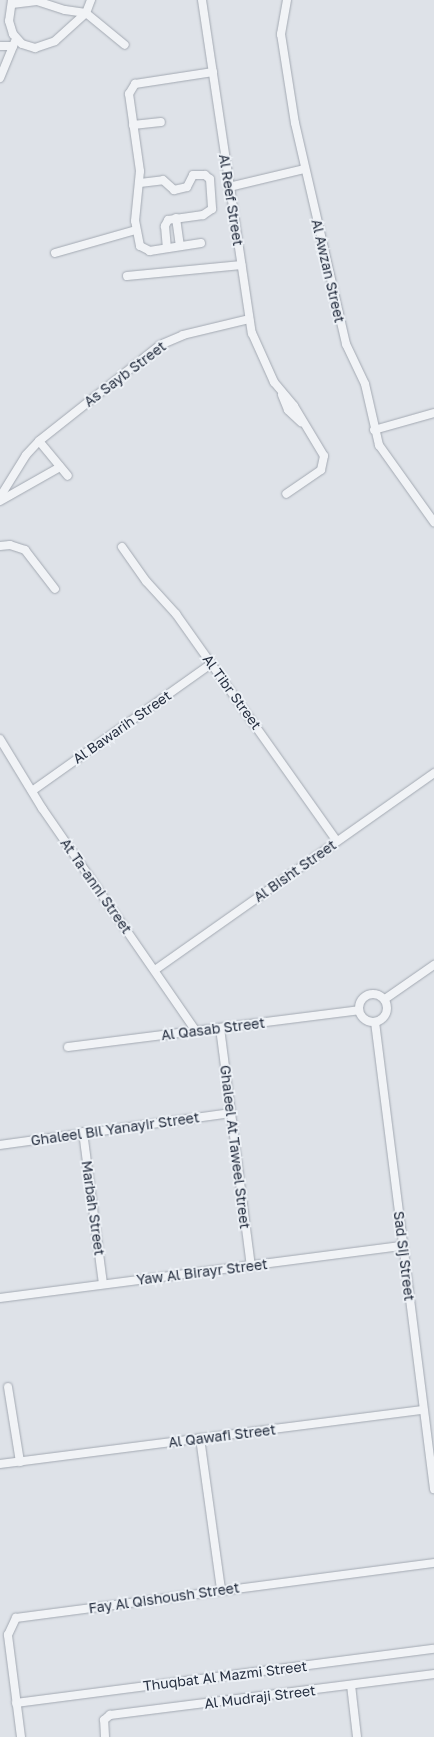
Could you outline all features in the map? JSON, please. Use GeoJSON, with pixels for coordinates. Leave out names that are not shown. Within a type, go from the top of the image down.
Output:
{"type":"FeatureCollection","features":[{"type":"Feature","properties":{"kind":"street"},"geometry":{"type":"LineString","coordinates":[[0,46],[15,43],[28,47],[42,48],[86,13],[92,0]]}},
{"type":"Feature","properties":{"kind":"street","name":"Al Reef Street"},"geometry":{"type":"LineString","coordinates":[[202,0],[249,320],[262,358],[282,393],[294,406],[301,422],[325,461],[321,470],[286,494]]}},
{"type":"Feature","properties":{"kind":"street","name":"Al Awzan Street"},"geometry":{"type":"LineString","coordinates":[[287,0],[282,41],[304,170],[344,336],[365,384],[374,430],[383,452],[434,522]]}},
{"type":"Feature","properties":{"kind":"street"},"geometry":{"type":"LineString","coordinates":[[0,78],[15,43],[10,28],[12,2],[37,1],[65,10],[86,13],[125,45]]}},
{"type":"Feature","properties":{"kind":"street"},"geometry":{"type":"LineString","coordinates":[[201,243],[144,250],[136,230],[140,182],[129,94],[134,84],[213,72]]}},
{"type":"Feature","properties":{"kind":"street"},"geometry":{"type":"LineString","coordinates":[[133,125],[161,122]]}},
{"type":"Feature","properties":{"kind":"street"},"geometry":{"type":"LineString","coordinates":[[229,187],[304,170]]}},
{"type":"Feature","properties":{"kind":"street"},"geometry":{"type":"LineString","coordinates":[[140,182],[165,180],[174,190],[187,188],[193,175],[209,177],[213,204],[210,212],[176,218],[165,224],[167,248]]}},
{"type":"Feature","properties":{"kind":"street"},"geometry":{"type":"LineString","coordinates":[[176,218],[180,246]]}},
{"type":"Feature","properties":{"kind":"street"},"geometry":{"type":"LineString","coordinates":[[55,253],[136,230]]}},
{"type":"Feature","properties":{"kind":"street"},"geometry":{"type":"LineString","coordinates":[[127,276],[241,265]]}},
{"type":"Feature","properties":{"kind":"street","name":"As Sayb Street"},"geometry":{"type":"LineString","coordinates":[[0,498],[26,455],[39,441],[160,345],[184,335],[249,320]]}},
{"type":"Feature","properties":{"kind":"street"},"geometry":{"type":"LineString","coordinates":[[374,430],[434,412]]}},
{"type":"Feature","properties":{"kind":"street"},"geometry":{"type":"LineString","coordinates":[[39,441],[68,476]]}},
{"type":"Feature","properties":{"kind":"street"},"geometry":{"type":"LineString","coordinates":[[0,501],[60,467]]}},
{"type":"Feature","properties":{"kind":"street"},"geometry":{"type":"LineString","coordinates":[[0,546],[10,545],[25,550],[55,589]]}},
{"type":"Feature","properties":{"kind":"street","name":"Al Tibr Street"},"geometry":{"type":"LineString","coordinates":[[122,547],[211,664],[336,842]]}},
{"type":"Feature","properties":{"kind":"street","name":"Al Bawarih Street"},"geometry":{"type":"LineString","coordinates":[[32,791],[211,664]]}},
{"type":"Feature","properties":{"kind":"street","name":"At Ta-anni Street"},"geometry":{"type":"LineString","coordinates":[[0,739],[32,791],[196,1031]]}},
{"type":"Feature","properties":{"kind":"street","name":"Al Bisht Street"},"geometry":{"type":"LineString","coordinates":[[155,970],[434,772]]}},
{"type":"Feature","properties":{"kind":"street"},"geometry":{"type":"LineString","coordinates":[[385,1000],[434,965]]}},
{"type":"Feature","properties":{"kind":"street"},"geometry":{"type":"LineString","coordinates":[[370,994],[378,994],[385,1000],[386,1014],[375,1022],[363,1018],[359,1010],[360,1002],[370,994]]}},
{"type":"Feature","properties":{"kind":"street","name":"Al Qasab Street"},"geometry":{"type":"LineString","coordinates":[[68,1047],[359,1010]]}},
{"type":"Feature","properties":{"kind":"street","name":"Sad Sij Street"},"geometry":{"type":"LineString","coordinates":[[375,1022],[434,1489]]}},
{"type":"Feature","properties":{"kind":"street","name":"Ghaleel At Taweel Street"},"geometry":{"type":"LineString","coordinates":[[220,1028],[251,1266]]}},
{"type":"Feature","properties":{"kind":"street","name":"Ghaleel Bil Yanayir Street"},"geometry":{"type":"LineString","coordinates":[[0,1145],[231,1113]]}},
{"type":"Feature","properties":{"kind":"street","name":"Marbah Street"},"geometry":{"type":"LineString","coordinates":[[83,1132],[103,1284]]}},
{"type":"Feature","properties":{"kind":"street","name":"Yaw Al Birayr Street"},"geometry":{"type":"LineString","coordinates":[[0,1298],[403,1246]]}},
{"type":"Feature","properties":{"kind":"street"},"geometry":{"type":"LineString","coordinates":[[8,1387],[20,1462]]}},
{"type":"Feature","properties":{"kind":"street","name":"Al Qawafi Street"},"geometry":{"type":"LineString","coordinates":[[0,1464],[423,1410]]}},
{"type":"Feature","properties":{"kind":"street"},"geometry":{"type":"LineString","coordinates":[[200,1438],[220,1590]]}},
{"type":"Feature","properties":{"kind":"street","name":"Fay Al Qishoush Street"},"geometry":{"type":"LineString","coordinates":[[21,1737],[8,1635],[16,1618],[434,1563]]}},
{"type":"Feature","properties":{"kind":"street","name":"Thuqbat Al Mazmi Street"},"geometry":{"type":"LineString","coordinates":[[16,1703],[434,1649]]}},
{"type":"Feature","properties":{"kind":"street","name":"Al Mudraji Street"},"geometry":{"type":"LineString","coordinates":[[105,1737],[104,1723],[110,1715],[434,1674]]}},
{"type":"Feature","properties":{"kind":"street"},"geometry":{"type":"LineString","coordinates":[[351,1685],[357,1737]]}}]}
